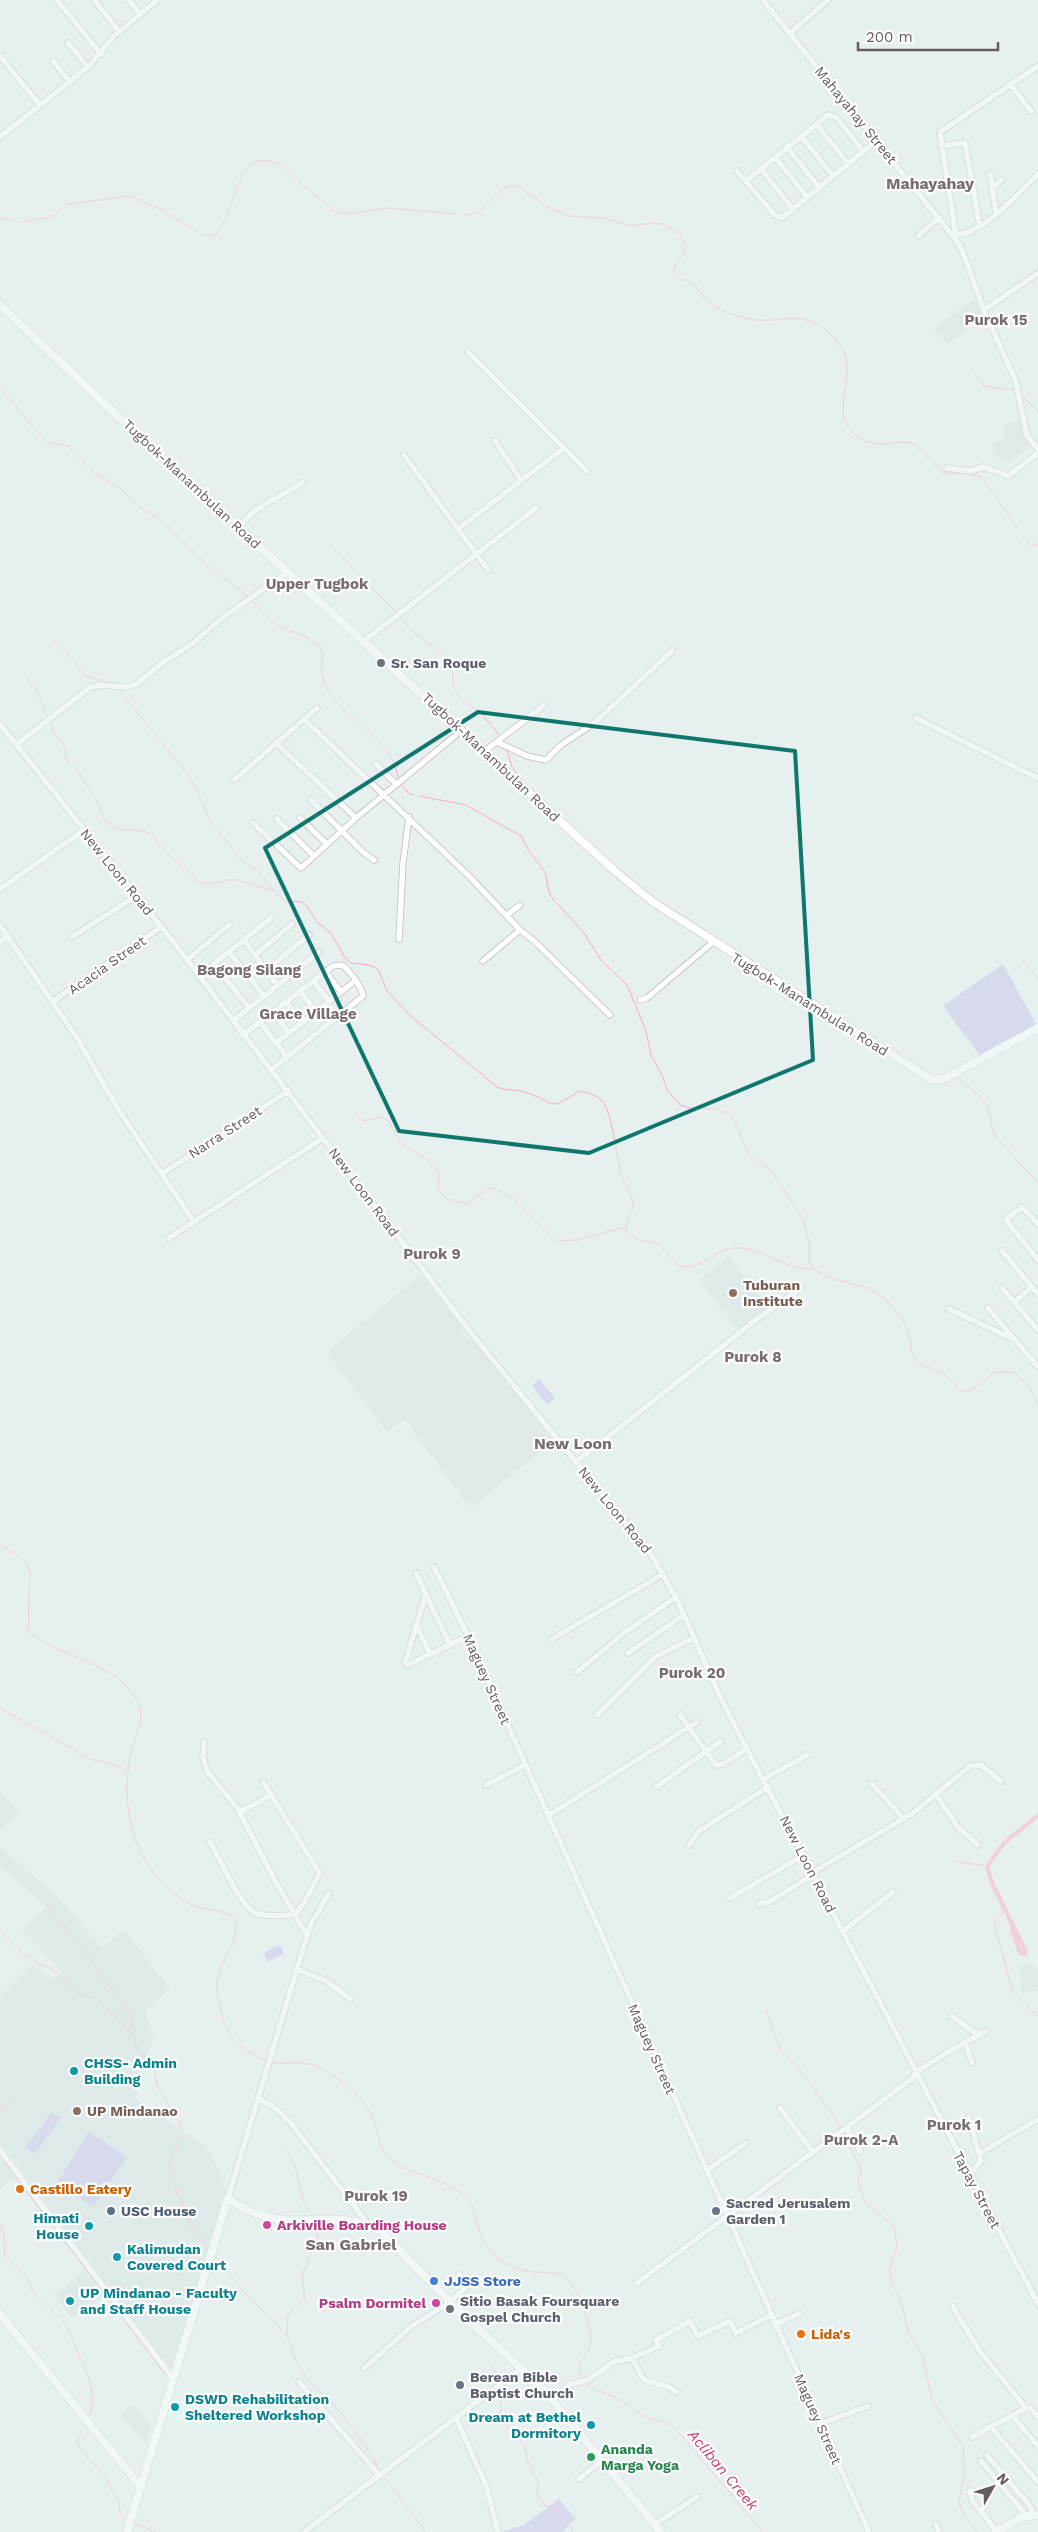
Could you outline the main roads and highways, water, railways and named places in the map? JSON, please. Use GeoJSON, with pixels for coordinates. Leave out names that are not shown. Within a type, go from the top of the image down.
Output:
{"type":"FeatureCollection","features":[{"type":"Feature","properties":{"kind":"waterway"},"geometry":{"type":"LineString","coordinates":[[204,235],[213,236],[221,227],[244,173],[252,164],[263,161],[278,164],[334,211],[343,214],[388,208],[456,214]]}},
{"type":"Feature","properties":{"kind":"waterway"},"geometry":{"type":"LineString","coordinates":[[465,215],[480,211],[499,192],[512,185],[518,186],[546,206],[568,216],[603,218],[632,226],[652,223],[663,224],[680,234],[686,246],[684,253],[675,266],[674,273],[695,286],[710,303],[745,318],[760,320],[804,319],[821,326],[835,339],[845,355],[847,379],[844,413],[846,423],[853,433],[872,443],[903,442],[915,444],[944,473],[972,474],[982,478],[1017,528]]}},
{"type":"Feature","properties":{"kind":"waterway"},"geometry":{"type":"LineString","coordinates":[[21,222],[55,215],[68,204],[130,196],[160,209],[198,232]]}},
{"type":"Feature","properties":{"kind":"waterway"},"geometry":{"type":"LineString","coordinates":[[0,218],[14,220]]}},
{"type":"Feature","properties":{"kind":"waterway"},"geometry":{"type":"LineString","coordinates":[[974,373],[984,386],[1014,390]]}},
{"type":"Feature","properties":{"kind":"waterway"},"geometry":{"type":"LineString","coordinates":[[0,388],[47,442],[68,446],[94,473],[120,488],[141,508],[161,520],[205,564],[248,596]]}},
{"type":"Feature","properties":{"kind":"waterway"},"geometry":{"type":"LineString","coordinates":[[1021,395],[1038,412]]}},
{"type":"Feature","properties":{"kind":"waterway"},"geometry":{"type":"LineString","coordinates":[[1023,537],[1031,546],[1038,544]]}},
{"type":"Feature","properties":{"kind":"waterway"},"geometry":{"type":"LineString","coordinates":[[334,550],[397,613]]}},
{"type":"Feature","properties":{"kind":"waterway"},"geometry":{"type":"LineString","coordinates":[[252,601],[278,626],[308,638],[321,647],[323,679],[331,695],[384,748],[396,769],[399,780]]}},
{"type":"Feature","properties":{"kind":"waterway"},"geometry":{"type":"LineString","coordinates":[[400,617],[416,634],[447,657],[452,668],[453,685],[459,697],[480,712],[500,736]]}},
{"type":"Feature","properties":{"kind":"waterway"},"geometry":{"type":"LineString","coordinates":[[52,640],[67,653],[86,676],[109,683]]}},
{"type":"Feature","properties":{"kind":"waterway"},"geometry":{"type":"LineString","coordinates":[[26,678],[37,690],[47,716]]}},
{"type":"Feature","properties":{"kind":"waterway"},"geometry":{"type":"LineString","coordinates":[[118,689],[189,776],[209,819],[240,859],[258,871],[285,901],[302,902],[307,906],[317,922],[331,933],[345,958],[351,963],[369,965],[378,969],[387,991],[412,1017],[497,1087],[534,1095],[552,1104],[561,1102],[579,1091],[592,1094],[603,1102],[612,1126],[622,1176],[633,1201],[633,1208],[626,1230]]}},
{"type":"Feature","properties":{"kind":"waterway"},"geometry":{"type":"LineString","coordinates":[[50,722],[54,734],[63,742],[67,761],[76,769],[94,795]]}},
{"type":"Feature","properties":{"kind":"waterway"},"geometry":{"type":"LineString","coordinates":[[507,750],[512,767],[524,783]]}},
{"type":"Feature","properties":{"kind":"waterway"},"geometry":{"type":"LineString","coordinates":[[401,784],[408,793],[414,795]]}},
{"type":"Feature","properties":{"kind":"waterway"},"geometry":{"type":"LineString","coordinates":[[419,796],[466,805],[521,836],[529,851],[545,872],[549,892],[553,899],[584,933],[601,960],[627,985],[646,1031],[651,1055],[662,1075],[667,1090],[680,1105],[690,1108],[717,1109],[728,1114],[735,1122],[748,1153],[771,1170],[804,1221],[809,1242],[809,1262],[813,1269],[830,1278],[868,1288],[885,1299],[904,1322],[911,1341],[911,1350],[916,1359],[923,1366],[941,1372],[961,1390],[966,1392],[971,1390],[996,1372],[1013,1372],[1029,1386],[1038,1406]]}},
{"type":"Feature","properties":{"kind":"waterway"},"geometry":{"type":"LineString","coordinates":[[96,799],[105,821],[121,830],[141,830],[152,835],[169,856],[198,882],[209,884],[234,879],[274,891]]}},
{"type":"Feature","properties":{"kind":"waterway"},"geometry":{"type":"LineString","coordinates":[[1023,960],[1038,980]]}},
{"type":"Feature","properties":{"kind":"waterway"},"geometry":{"type":"LineString","coordinates":[[957,1077],[985,1102],[996,1138],[1038,1183]]}},
{"type":"Feature","properties":{"kind":"waterway"},"geometry":{"type":"LineString","coordinates":[[354,1112],[364,1121],[380,1117],[389,1121],[400,1142],[428,1160],[439,1172],[438,1189],[447,1199],[466,1204],[489,1188],[497,1190],[516,1201],[557,1241],[577,1240],[622,1228],[637,1239],[659,1245],[674,1262],[681,1266],[694,1266],[725,1250],[742,1248],[753,1250],[791,1266],[801,1269],[812,1269]]}},
{"type":"Feature","properties":{"kind":"waterway","name":"Acliban Creek"},"geometry":{"type":"LineString","coordinates":[[0,1544],[25,1561],[30,1571],[28,1631],[55,1648],[114,1675],[126,1685],[136,1698],[141,1712],[139,1728],[130,1757],[127,1787],[130,1818],[138,1847],[154,1873],[178,1896],[200,1908],[226,1913],[234,1918],[236,1926],[234,1941],[220,1969],[217,1980],[220,2007],[226,2027],[235,2041],[249,2052],[268,2061]]}},
{"type":"Feature","properties":{"kind":"waterway"},"geometry":{"type":"LineString","coordinates":[[0,1708],[91,1759],[116,1765],[127,1771]]}},
{"type":"Feature","properties":{"kind":"waterway"},"geometry":{"type":"LineString","coordinates":[[956,1861],[986,1866]]}},
{"type":"Feature","properties":{"kind":"waterway"},"geometry":{"type":"LineString","coordinates":[[49,1908],[54,1914]]}},
{"type":"Feature","properties":{"kind":"waterway"},"geometry":{"type":"LineString","coordinates":[[1005,1911],[994,1923],[1013,1993],[1038,2016]]}},
{"type":"Feature","properties":{"kind":"waterway"},"geometry":{"type":"LineString","coordinates":[[59,1920],[70,1934]]}},
{"type":"Feature","properties":{"kind":"waterway"},"geometry":{"type":"LineString","coordinates":[[0,1932],[26,1956],[55,1971],[76,1991],[91,1998]]}},
{"type":"Feature","properties":{"kind":"waterway"},"geometry":{"type":"LineString","coordinates":[[77,1941],[109,1985]]}},
{"type":"Feature","properties":{"kind":"waterway"},"geometry":{"type":"LineString","coordinates":[[110,1987],[132,2018],[135,2044],[138,2051]]}},
{"type":"Feature","properties":{"kind":"waterway"},"geometry":{"type":"LineString","coordinates":[[98,2001],[133,2035]]}},
{"type":"Feature","properties":{"kind":"waterway"},"geometry":{"type":"LineString","coordinates":[[766,2011],[781,2050],[798,2066],[841,2128]]}},
{"type":"Feature","properties":{"kind":"waterway"},"geometry":{"type":"LineString","coordinates":[[143,2055],[154,2071],[158,2088],[180,2123],[181,2130]]}},
{"type":"Feature","properties":{"kind":"waterway","name":"Acliban Creek"},"geometry":{"type":"LineString","coordinates":[[272,2062],[309,2064],[328,2072],[338,2079],[365,2105],[375,2123],[382,2148],[391,2160],[400,2166],[452,2187],[468,2200],[475,2213],[483,2240],[496,2257],[522,2270],[557,2273],[567,2278],[581,2302],[591,2334],[590,2345],[579,2367],[582,2378]]}},
{"type":"Feature","properties":{"kind":"waterway"},"geometry":{"type":"LineString","coordinates":[[0,2111],[11,2102]]}},
{"type":"Feature","properties":{"kind":"waterway"},"geometry":{"type":"LineString","coordinates":[[844,2132],[861,2170],[858,2181],[865,2203],[891,2224],[895,2231],[897,2247],[890,2268],[891,2280],[902,2304],[908,2332],[923,2357],[932,2400],[963,2446],[964,2474],[959,2503],[965,2517],[978,2532]]}},
{"type":"Feature","properties":{"kind":"waterway"},"geometry":{"type":"LineString","coordinates":[[178,2139],[179,2135]]}},
{"type":"Feature","properties":{"kind":"waterway"},"geometry":{"type":"LineString","coordinates":[[172,2180],[169,2166],[177,2144]]}},
{"type":"Feature","properties":{"kind":"waterway"},"geometry":{"type":"LineString","coordinates":[[285,2149],[291,2157],[303,2200],[312,2216]]}},
{"type":"Feature","properties":{"kind":"waterway"},"geometry":{"type":"LineString","coordinates":[[2,2159],[96,2283]]}},
{"type":"Feature","properties":{"kind":"waterway"},"geometry":{"type":"LineString","coordinates":[[175,2187],[192,2227],[208,2248]]}},
{"type":"Feature","properties":{"kind":"waterway"},"geometry":{"type":"LineString","coordinates":[[0,2224],[4,2234],[5,2257],[26,2277],[35,2295],[65,2322],[89,2378],[93,2398],[90,2416]]}},
{"type":"Feature","properties":{"kind":"waterway"},"geometry":{"type":"LineString","coordinates":[[287,2336],[288,2314],[305,2299],[302,2276],[318,2236],[317,2224]]}},
{"type":"Feature","properties":{"kind":"waterway"},"geometry":{"type":"LineString","coordinates":[[214,2255],[248,2297],[287,2336],[296,2361],[308,2381],[339,2410],[373,2457],[380,2471]]}},
{"type":"Feature","properties":{"kind":"waterway"},"geometry":{"type":"LineString","coordinates":[[98,2285],[166,2376]]}},
{"type":"Feature","properties":{"kind":"waterway"},"geometry":{"type":"LineString","coordinates":[[492,2366],[500,2382]]}},
{"type":"Feature","properties":{"kind":"waterway","name":"Acliban Creek"},"geometry":{"type":"LineString","coordinates":[[587,2384],[593,2389],[617,2398],[647,2418],[665,2422],[675,2428],[763,2532]]}},
{"type":"Feature","properties":{"kind":"waterway"},"geometry":{"type":"LineString","coordinates":[[501,2388],[501,2420],[525,2445],[527,2460],[538,2482],[537,2494],[540,2500],[546,2506],[556,2507],[574,2532]]}},
{"type":"Feature","properties":{"kind":"waterway"},"geometry":{"type":"LineString","coordinates":[[82,2431],[78,2439],[78,2446],[106,2478],[119,2503],[121,2516],[127,2521]]}},
{"type":"Feature","properties":{"kind":"waterway"},"geometry":{"type":"LineString","coordinates":[[384,2477],[426,2532]]}},
{"type":"Feature","properties":{"kind":"waterway"},"geometry":{"type":"LineString","coordinates":[[133,2523],[156,2532]]}},
{"type":"Feature","properties":{"kind":"place","name":"Sr. San Roque"},"geometry":{"type":"Point","coordinates":[381,663]}},
{"type":"Feature","properties":{"kind":"place","name":"Tuburan Institute"},"geometry":{"type":"Point","coordinates":[733,1293]}},
{"type":"Feature","properties":{"kind":"place","name":"CHSS- Admin Building"},"geometry":{"type":"Point","coordinates":[74,2071]}},
{"type":"Feature","properties":{"kind":"place","name":"UP Mindanao"},"geometry":{"type":"Point","coordinates":[77,2111]}},
{"type":"Feature","properties":{"kind":"place","name":"Castillo Eatery"},"geometry":{"type":"Point","coordinates":[20,2189]}},
{"type":"Feature","properties":{"kind":"place","name":"USC House"},"geometry":{"type":"Point","coordinates":[111,2211]}},
{"type":"Feature","properties":{"kind":"place","name":"Sacred Jerusalem Garden 1"},"geometry":{"type":"Point","coordinates":[716,2211]}},
{"type":"Feature","properties":{"kind":"place","name":"Arkiville Boarding House"},"geometry":{"type":"Point","coordinates":[267,2225]}},
{"type":"Feature","properties":{"kind":"place","name":"Himati House"},"geometry":{"type":"Point","coordinates":[89,2226]}},
{"type":"Feature","properties":{"kind":"place","name":"Kalimudan Covered Court"},"geometry":{"type":"Point","coordinates":[117,2257]}},
{"type":"Feature","properties":{"kind":"place","name":"JJSS Store"},"geometry":{"type":"Point","coordinates":[434,2281]}},
{"type":"Feature","properties":{"kind":"place","name":"UP Mindanao - Faculty and Staff House"},"geometry":{"type":"Point","coordinates":[70,2301]}},
{"type":"Feature","properties":{"kind":"place","name":"Psalm Dormitel"},"geometry":{"type":"Point","coordinates":[436,2303]}},
{"type":"Feature","properties":{"kind":"place","name":"Sitio Basak Foursquare Gospel Church"},"geometry":{"type":"Point","coordinates":[450,2309]}},
{"type":"Feature","properties":{"kind":"place","name":"Lida's"},"geometry":{"type":"Point","coordinates":[801,2334]}},
{"type":"Feature","properties":{"kind":"place","name":"Berean Bible Baptist Church"},"geometry":{"type":"Point","coordinates":[460,2385]}},
{"type":"Feature","properties":{"kind":"place","name":"DSWD Rehabilitation Sheltered Workshop"},"geometry":{"type":"Point","coordinates":[175,2407]}},
{"type":"Feature","properties":{"kind":"place","name":"Dream at Bethel Dormitory"},"geometry":{"type":"Point","coordinates":[591,2425]}},
{"type":"Feature","properties":{"kind":"place","name":"Ananda Marga Yoga"},"geometry":{"type":"Point","coordinates":[591,2457]}},
{"type":"Feature","properties":{"kind":"district","name":"Mahayahay"},"geometry":{"type":"Point","coordinates":[930,183]}},
{"type":"Feature","properties":{"kind":"district","name":"Purok 15"},"geometry":{"type":"Point","coordinates":[996,320]}},
{"type":"Feature","properties":{"kind":"district","name":"Upper Tugbok"},"geometry":{"type":"Point","coordinates":[317,584]}},
{"type":"Feature","properties":{"kind":"district","name":"Bagong Silang"},"geometry":{"type":"Point","coordinates":[249,970]}},
{"type":"Feature","properties":{"kind":"district","name":"Grace Village"},"geometry":{"type":"Point","coordinates":[308,1014]}},
{"type":"Feature","properties":{"kind":"district","name":"Purok 9"},"geometry":{"type":"Point","coordinates":[432,1254]}},
{"type":"Feature","properties":{"kind":"district","name":"Purok 8"},"geometry":{"type":"Point","coordinates":[753,1357]}},
{"type":"Feature","properties":{"kind":"district","name":"New Loon"},"geometry":{"type":"Point","coordinates":[573,1443]}},
{"type":"Feature","properties":{"kind":"district","name":"Purok 20"},"geometry":{"type":"Point","coordinates":[692,1673]}},
{"type":"Feature","properties":{"kind":"district","name":"Purok 1"},"geometry":{"type":"Point","coordinates":[954,2125]}},
{"type":"Feature","properties":{"kind":"district","name":"Purok 2-A"},"geometry":{"type":"Point","coordinates":[861,2140]}},
{"type":"Feature","properties":{"kind":"district","name":"Purok 19"},"geometry":{"type":"Point","coordinates":[376,2196]}},
{"type":"Feature","properties":{"kind":"district","name":"San Gabriel"},"geometry":{"type":"Point","coordinates":[351,2244]}}]}
